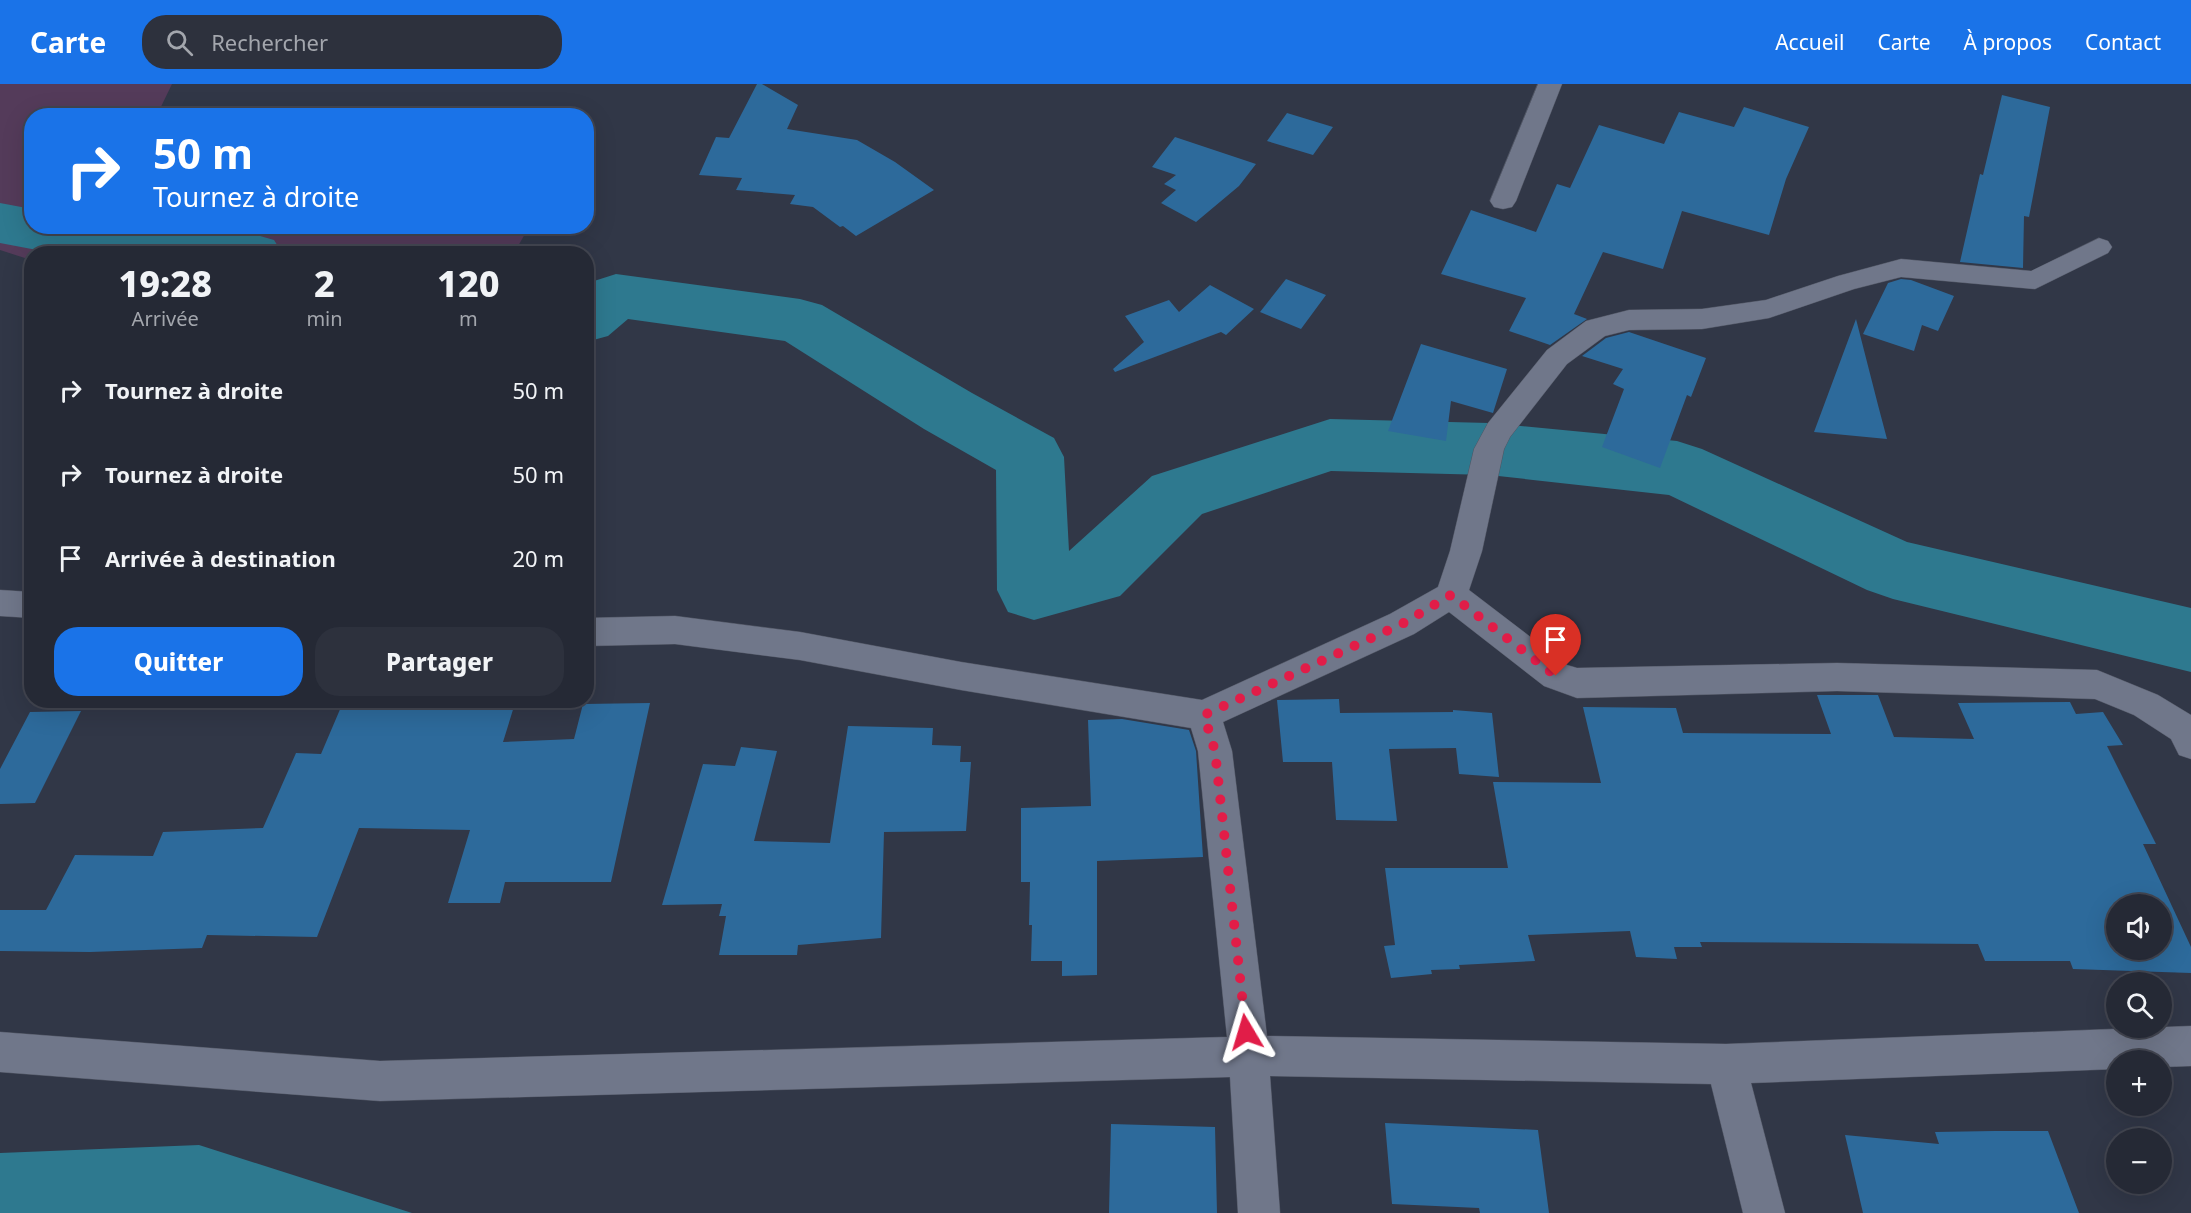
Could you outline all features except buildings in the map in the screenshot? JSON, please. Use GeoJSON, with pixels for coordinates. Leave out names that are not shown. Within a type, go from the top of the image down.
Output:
{"type":"FeatureCollection","features":[{"type":"Feature","properties":{"kind":"street"},"geometry":{"type":"LineString","coordinates":[[1503,201],[1550,84]]}},
{"type":"Feature","properties":{"kind":"street"},"geometry":{"type":"LineString","coordinates":[[594,632],[675,630],[800,646],[1204,715],[1402,624],[1451,595],[1466,550],[1489,449],[1498,431],[1557,357],[1596,328],[1629,320],[1702,319],[1769,309],[1847,282],[1901,268],[2035,280],[2099,247]]}},
{"type":"Feature","properties":{"kind":"street"},"geometry":{"type":"LineString","coordinates":[[1451,595],[1556,676],[1577,683],[1836,678],[2097,685],[2146,705],[2183,728],[2191,744]]}},
{"type":"Feature","properties":{"kind":"street"},"geometry":{"type":"LineString","coordinates":[[0,603],[24,604]]}},
{"type":"Feature","properties":{"kind":"street"},"geometry":{"type":"LineString","coordinates":[[1204,715],[1215,751],[1249,1056],[1259,1213]]}},
{"type":"Feature","properties":{"kind":"street"},"geometry":{"type":"LineString","coordinates":[[0,1052],[380,1081],[1249,1056],[1726,1064],[2191,1046]]}},
{"type":"Feature","properties":{"kind":"street"},"geometry":{"type":"LineString","coordinates":[[1726,1064],[1764,1213]]}},
{"type":"Feature","properties":{"kind":"shaded area"},"geometry":{"type":"Polygon","coordinates":[[[0,84],[172,84],[160,108],[24,108],[24,234],[525,234],[518,246],[24,246],[24,258],[0,250],[0,84]]]}},
{"type":"Feature","properties":{"kind":"water"},"geometry":{"type":"Polygon","coordinates":[[[199,1145],[412,1213],[0,1213],[0,1153],[199,1145]]]}},
{"type":"Feature","properties":{"kind":"waterway"},"geometry":{"type":"LineString","coordinates":[[0,223],[24,227]]}},
{"type":"Feature","properties":{"kind":"waterway"},"geometry":{"type":"LineString","coordinates":[[60,234],[126,246]]}},
{"type":"Feature","properties":{"kind":"waterway"},"geometry":{"type":"LineString","coordinates":[[594,314],[616,296],[800,321],[948,411],[1030,457],[1034,590],[1094,575],[1177,495],[1330,445],[1489,449],[1677,468],[1893,569],[2191,640]]}},
{"type":"Feature","properties":{"kind":"route"},"geometry":{"type":"LineString","coordinates":[[1246,1032],[1215,751],[1204,715],[1402,624],[1451,595],[1556,676]]}}]}
